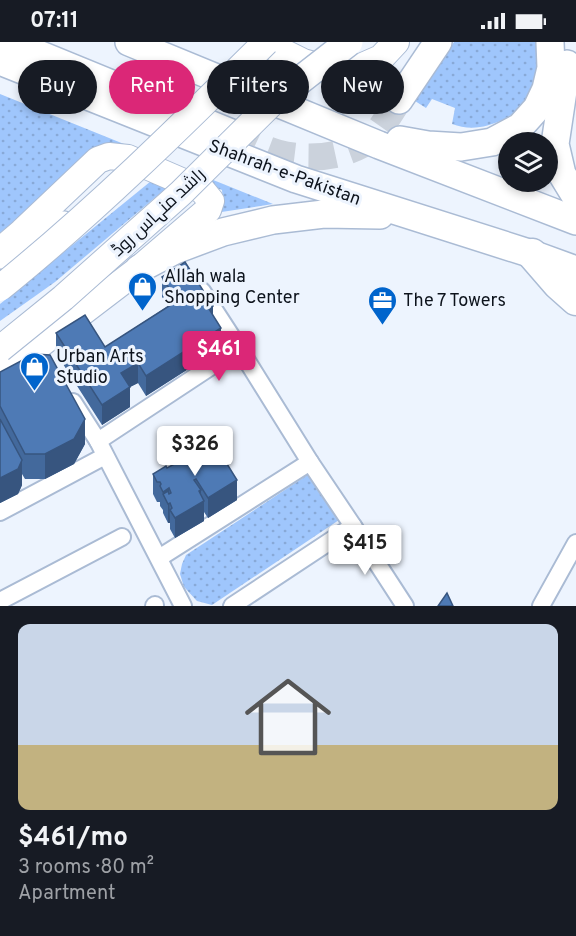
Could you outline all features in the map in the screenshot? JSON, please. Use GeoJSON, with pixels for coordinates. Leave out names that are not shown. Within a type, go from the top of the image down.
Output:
{"type":"FeatureCollection","features":[{"type":"Feature","properties":{"kind":"highway"},"geometry":{"type":"LineString","coordinates":[[9,42],[231,133]]}},
{"type":"Feature","properties":{"kind":"highway"},"geometry":{"type":"LineString","coordinates":[[129,42],[207,70]]}},
{"type":"Feature","properties":{"kind":"highway"},"geometry":{"type":"LineString","coordinates":[[172,42],[207,62]]}},
{"type":"Feature","properties":{"kind":"highway"},"geometry":{"type":"LineString","coordinates":[[250,60],[257,42]]}},
{"type":"Feature","properties":{"kind":"highway"},"geometry":{"type":"LineString","coordinates":[[309,73],[349,42]]}},
{"type":"Feature","properties":{"kind":"highway"},"geometry":{"type":"LineString","coordinates":[[404,93],[438,42]]}},
{"type":"Feature","properties":{"kind":"highway"},"geometry":{"type":"LineString","coordinates":[[331,126],[428,145],[461,147],[492,142],[520,127],[537,108],[546,89],[551,68],[550,42]]}},
{"type":"Feature","properties":{"kind":"highway"},"geometry":{"type":"LineString","coordinates":[[567,42],[567,71],[555,144],[562,174],[576,197]]}},
{"type":"Feature","properties":{"kind":"highway","name":"Shahrah-e-Pakistan"},"geometry":{"type":"LineString","coordinates":[[0,61],[109,103]]}},
{"type":"Feature","properties":{"kind":"highway"},"geometry":{"type":"LineString","coordinates":[[0,81],[109,107]]}},
{"type":"Feature","properties":{"kind":"highway","name":"Shahrah-e-Pakistan"},"geometry":{"type":"LineString","coordinates":[[136,114],[296,179],[576,270]]}},
{"type":"Feature","properties":{"kind":"highway"},"geometry":{"type":"LineString","coordinates":[[307,114],[331,126],[576,221]]}},
{"type":"Feature","properties":{"kind":"highway"},"geometry":{"type":"LineString","coordinates":[[0,253],[22,250],[48,237],[107,194]]}},
{"type":"Feature","properties":{"kind":"highway"},"geometry":{"type":"LineString","coordinates":[[139,269],[178,255],[223,232],[273,220],[324,214],[375,214],[426,220]]}},
{"type":"Feature","properties":{"kind":"highway"},"geometry":{"type":"LineString","coordinates":[[532,254],[558,284],[576,300]]}},
{"type":"Feature","properties":{"kind":"main road"},"geometry":{"type":"LineString","coordinates":[[255,60],[265,42],[303,62],[335,71],[356,69],[381,58],[396,42]]}},
{"type":"Feature","properties":{"kind":"main road","name":"راشد منہاس روڈ"},"geometry":{"type":"LineString","coordinates":[[309,67],[334,42]]}},
{"type":"Feature","properties":{"kind":"main road"},"geometry":{"type":"LineString","coordinates":[[0,288],[36,259],[146,159],[207,110]]}},
{"type":"Feature","properties":{"kind":"main road","name":"راشد منہاس روڈ"},"geometry":{"type":"LineString","coordinates":[[0,349],[63,298],[181,193],[261,114]]}},
{"type":"Feature","properties":{"kind":"main road"},"geometry":{"type":"LineString","coordinates":[[0,253],[98,160],[109,156],[128,158],[202,190],[211,201],[208,210],[40,351],[0,375]]}},
{"type":"Feature","properties":{"kind":"street"},"geometry":{"type":"LineString","coordinates":[[194,280],[405,606]]}},
{"type":"Feature","properties":{"kind":"street"},"geometry":{"type":"LineString","coordinates":[[0,512],[101,449],[239,348]]}},
{"type":"Feature","properties":{"kind":"street"},"geometry":{"type":"LineString","coordinates":[[62,384],[101,449],[183,606]]}},
{"type":"Feature","properties":{"kind":"street"},"geometry":{"type":"LineString","coordinates":[[159,558],[310,462]]}},
{"type":"Feature","properties":{"kind":"street"},"geometry":{"type":"LineString","coordinates":[[232,606],[353,526]]}},
{"type":"Feature","properties":{"kind":"street"},"geometry":{"type":"LineString","coordinates":[[0,601],[122,537]]}},
{"type":"Feature","properties":{"kind":"street"},"geometry":{"type":"LineString","coordinates":[[541,606],[576,543]]}},
{"type":"Feature","properties":{"kind":"shaded area"},"geometry":{"type":"Polygon","coordinates":[[[454,42],[535,42],[537,68],[533,86],[525,103],[511,115],[495,123],[469,128],[452,124],[455,108],[432,99],[426,108],[415,101],[454,42]]]}},
{"type":"Feature","properties":{"kind":"shaded area"},"geometry":{"type":"Polygon","coordinates":[[[0,94],[18,101],[18,114],[50,114],[273,204],[215,213],[223,201],[222,190],[123,149],[66,178],[0,233],[0,94]]]}},
{"type":"Feature","properties":{"kind":"shaded area"},"geometry":{"type":"Polygon","coordinates":[[[156,177],[170,185],[55,282],[0,321],[0,304],[156,177]]]}},
{"type":"Feature","properties":{"kind":"shaded area"},"geometry":{"type":"Polygon","coordinates":[[[309,474],[339,520],[212,605],[197,601],[184,587],[180,574],[186,555],[309,474]]]}},
{"type":"Feature","properties":{"kind":"building"},"geometry":{"type":"Polygon","coordinates":[[[185,262],[213,306],[209,309],[221,328],[146,376],[138,363],[121,373],[130,387],[102,405],[56,333],[85,315],[105,347],[177,301],[162,277],[185,262]]]}},
{"type":"Feature","properties":{"kind":"building"},"geometry":{"type":"Polygon","coordinates":[[[34,354],[50,355],[85,419],[74,439],[45,454],[25,454],[0,406],[0,372],[34,354]]]}},
{"type":"Feature","properties":{"kind":"building"},"geometry":{"type":"Polygon","coordinates":[[[0,419],[22,460],[18,469],[0,478],[0,419]]]}},
{"type":"Feature","properties":{"kind":"building"},"geometry":{"type":"Polygon","coordinates":[[[215,437],[221,450],[219,451],[237,480],[208,498],[196,479],[194,480],[201,490],[199,491],[204,501],[175,518],[170,510],[172,508],[170,503],[168,504],[163,494],[168,491],[169,494],[171,493],[169,488],[163,492],[160,482],[157,482],[153,474],[184,459],[183,456],[215,437]]]}},
{"type":"Feature","properties":{"kind":"building"},"geometry":{"type":"Polygon","coordinates":[[[447,593],[453,606],[438,606],[447,593]]]}},
{"type":"Feature","properties":{"kind":"tunnel"},"geometry":{"type":"LineString","coordinates":[[231,133],[278,153],[302,157],[326,156],[339,154],[362,145],[372,138],[390,114]]}},
{"type":"Feature","properties":{"kind":"place","name":"Allah wala Shopping Center"},"geometry":{"type":"Point","coordinates":[143,312]}},
{"type":"Feature","properties":{"kind":"place","name":"The 7 Towers"},"geometry":{"type":"Point","coordinates":[382,326]}},
{"type":"Feature","properties":{"kind":"place","name":"Urban Arts Studio"},"geometry":{"type":"Point","coordinates":[35,392]}}]}
